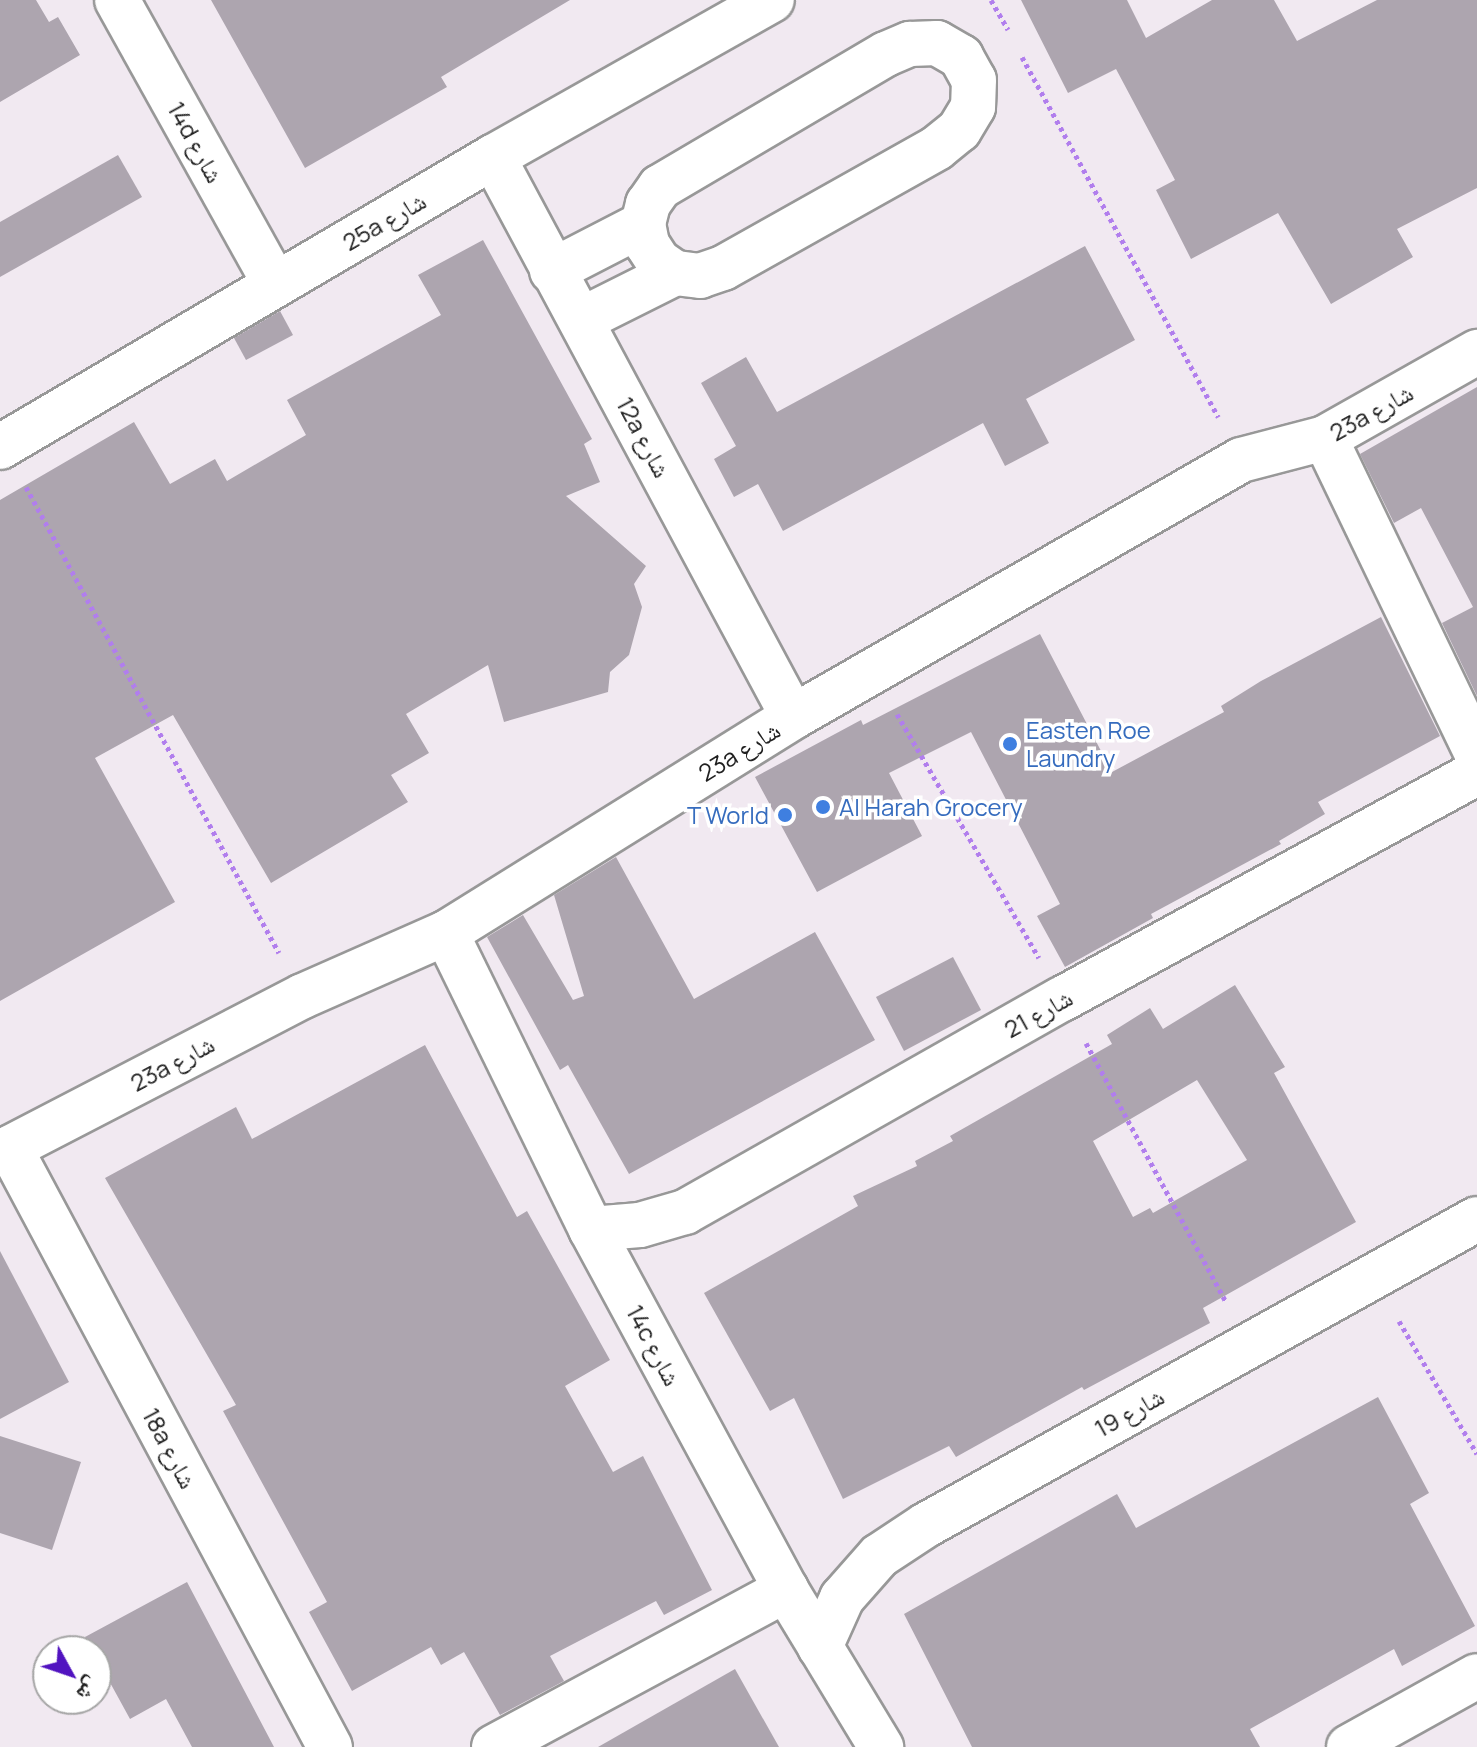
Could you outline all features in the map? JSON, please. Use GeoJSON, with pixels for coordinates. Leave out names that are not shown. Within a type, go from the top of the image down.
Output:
{"type":"FeatureCollection","features":[{"type":"Feature","properties":{"kind":"street","name":"14d شارع"},"geometry":{"type":"LineString","coordinates":[[117,0],[275,284]]}},
{"type":"Feature","properties":{"kind":"street","name":"25a شارع"},"geometry":{"type":"LineString","coordinates":[[2,446],[493,157],[772,0]]}},
{"type":"Feature","properties":{"kind":"street"},"geometry":{"type":"LineString","coordinates":[[937,43],[961,57],[974,80],[973,107],[959,130],[937,148],[723,268],[700,276],[675,273],[658,261],[647,244],[643,224],[648,204],[660,187],[886,54],[910,44],[937,43]]}},
{"type":"Feature","properties":{"kind":"street","name":"12a شارع"},"geometry":{"type":"LineString","coordinates":[[493,157],[793,717]]}},
{"type":"Feature","properties":{"kind":"street"},"geometry":{"type":"LineString","coordinates":[[552,271],[643,224]]}},
{"type":"Feature","properties":{"kind":"street"},"geometry":{"type":"LineString","coordinates":[[581,320],[675,273]]}},
{"type":"Feature","properties":{"kind":"street","name":"23a شارع"},"geometry":{"type":"LineString","coordinates":[[5,1150],[303,996],[446,933],[793,717],[1241,460],[1325,438],[1477,352]]}},
{"type":"Feature","properties":{"kind":"street"},"geometry":{"type":"LineString","coordinates":[[1325,438],[1477,754]]}},
{"type":"Feature","properties":{"kind":"street","name":"شارع 21"},"geometry":{"type":"LineString","coordinates":[[591,1229],[640,1225],[685,1212],[1062,999],[1477,773]]}},
{"type":"Feature","properties":{"kind":"street","name":"14c شارع"},"geometry":{"type":"LineString","coordinates":[[446,933],[591,1229],[786,1590],[881,1747]]}},
{"type":"Feature","properties":{"kind":"street","name":"18a شارع"},"geometry":{"type":"LineString","coordinates":[[5,1150],[330,1747]]}},
{"type":"Feature","properties":{"kind":"street","name":"شارع 19"},"geometry":{"type":"LineString","coordinates":[[820,1647],[842,1598],[879,1556],[926,1525],[1477,1219]]}},
{"type":"Feature","properties":{"kind":"street"},"geometry":{"type":"LineString","coordinates":[[494,1747],[786,1590]]}},
{"type":"Feature","properties":{"kind":"street"},"geometry":{"type":"LineString","coordinates":[[1349,1747],[1477,1676]]}},
{"type":"Feature","properties":{"kind":"path"},"geometry":{"type":"LineString","coordinates":[[991,0],[1014,42]]}},
{"type":"Feature","properties":{"kind":"path"},"geometry":{"type":"LineString","coordinates":[[1021,56],[1241,460]]}},
{"type":"Feature","properties":{"kind":"path"},"geometry":{"type":"LineString","coordinates":[[2,446],[303,996]]}},
{"type":"Feature","properties":{"kind":"path"},"geometry":{"type":"LineString","coordinates":[[1373,1276],[1477,1454]]}},
{"type":"Feature","properties":{"kind":"building"},"geometry":{"type":"Polygon","coordinates":[[[0,0],[36,0],[49,22],[58,17],[80,55],[0,102],[0,0]]]}},
{"type":"Feature","properties":{"kind":"building"},"geometry":{"type":"Polygon","coordinates":[[[211,0],[570,0],[441,77],[447,87],[305,168],[211,0]]]}},
{"type":"Feature","properties":{"kind":"building"},"geometry":{"type":"Polygon","coordinates":[[[1021,0],[1127,0],[1146,38],[1212,0],[1274,0],[1297,41],[1377,0],[1477,0],[1477,188],[1397,229],[1413,257],[1331,304],[1278,213],[1191,259],[1156,190],[1175,180],[1116,69],[1068,93],[1021,0]]]}},
{"type":"Feature","properties":{"kind":"building"},"geometry":{"type":"Polygon","coordinates":[[[118,155],[142,197],[0,277],[0,222],[118,155]]]}},
{"type":"Feature","properties":{"kind":"building"},"geometry":{"type":"Polygon","coordinates":[[[483,240],[592,439],[584,444],[600,482],[566,496],[646,566],[634,584],[642,607],[629,655],[610,672],[608,692],[504,722],[488,665],[406,714],[429,753],[391,775],[408,802],[271,883],[173,715],[95,758],[175,902],[0,1001],[0,500],[134,422],[170,484],[215,459],[227,481],[306,435],[287,400],[441,315],[418,275],[483,240]]]}},
{"type":"Feature","properties":{"kind":"building"},"geometry":{"type":"Polygon","coordinates":[[[1085,246],[1135,340],[1026,399],[1049,443],[1005,466],[983,423],[783,531],[758,484],[734,497],[714,459],[736,446],[701,383],[746,357],[777,412],[1085,246]]]}},
{"type":"Feature","properties":{"kind":"building"},"geometry":{"type":"Polygon","coordinates":[[[280,311],[293,335],[246,360],[234,338],[280,311]]]}},
{"type":"Feature","properties":{"kind":"building"},"geometry":{"type":"Polygon","coordinates":[[[1477,387],[1477,696],[1442,623],[1473,607],[1421,508],[1394,523],[1360,454],[1477,387]]]}},
{"type":"Feature","properties":{"kind":"building"},"geometry":{"type":"Polygon","coordinates":[[[1381,617],[1440,736],[1318,802],[1325,814],[1279,841],[1281,844],[1151,914],[1153,918],[1065,967],[1037,916],[1060,904],[971,732],[889,773],[922,836],[817,892],[755,777],[861,720],[863,725],[1040,634],[1112,772],[1224,712],[1221,706],[1261,681],[1381,617]]]}},
{"type":"Feature","properties":{"kind":"building"},"geometry":{"type":"Polygon","coordinates":[[[616,857],[694,999],[815,932],[875,1040],[629,1174],[568,1065],[560,1070],[487,937],[523,915],[573,1000],[584,996],[554,895],[616,857]]]}},
{"type":"Feature","properties":{"kind":"building"},"geometry":{"type":"Polygon","coordinates":[[[953,957],[981,1010],[904,1051],[876,997],[953,957]]]}},
{"type":"Feature","properties":{"kind":"building"},"geometry":{"type":"Polygon","coordinates":[[[1235,985],[1285,1067],[1274,1073],[1356,1222],[1203,1308],[1210,1323],[1084,1390],[1082,1387],[956,1457],[949,1446],[843,1499],[794,1398],[770,1411],[704,1293],[858,1206],[853,1196],[917,1166],[915,1161],[953,1141],[950,1136],[1112,1044],[1107,1035],[1150,1008],[1163,1029],[1235,985]],[[1197,1080],[1093,1141],[1133,1217],[1150,1208],[1153,1213],[1247,1160],[1197,1080]]]}},
{"type":"Feature","properties":{"kind":"building"},"geometry":{"type":"Polygon","coordinates":[[[425,1045],[517,1217],[527,1211],[610,1360],[565,1386],[613,1472],[643,1456],[712,1590],[664,1615],[656,1601],[550,1656],[564,1681],[500,1715],[464,1652],[441,1665],[431,1647],[352,1691],[309,1612],[327,1602],[223,1411],[236,1405],[105,1178],[236,1107],[252,1139],[425,1045]]]}},
{"type":"Feature","properties":{"kind":"building"},"geometry":{"type":"Polygon","coordinates":[[[0,1251],[69,1382],[0,1419],[0,1251]]]}},
{"type":"Feature","properties":{"kind":"building"},"geometry":{"type":"Polygon","coordinates":[[[1378,1397],[1429,1493],[1410,1504],[1475,1626],[1402,1666],[1394,1649],[1250,1729],[1260,1747],[972,1747],[904,1614],[1117,1494],[1136,1528],[1378,1397]]]}},
{"type":"Feature","properties":{"kind":"building"},"geometry":{"type":"Polygon","coordinates":[[[0,1436],[81,1462],[52,1550],[0,1533],[0,1436]]]}},
{"type":"Feature","properties":{"kind":"building"},"geometry":{"type":"Polygon","coordinates":[[[187,1582],[274,1747],[192,1747],[166,1699],[130,1719],[112,1686],[112,1635],[89,1635],[187,1582]]]}},
{"type":"Feature","properties":{"kind":"building"},"geometry":{"type":"Polygon","coordinates":[[[735,1669],[779,1747],[598,1747],[735,1669]]]}},
{"type":"Feature","properties":{"kind":"place","name":"Easten Roe Laundry"},"geometry":{"type":"Point","coordinates":[1010,744]}},
{"type":"Feature","properties":{"kind":"place","name":"Al Harah Grocery"},"geometry":{"type":"Point","coordinates":[823,807]}},
{"type":"Feature","properties":{"kind":"place","name":"T World"},"geometry":{"type":"Point","coordinates":[785,815]}}]}
